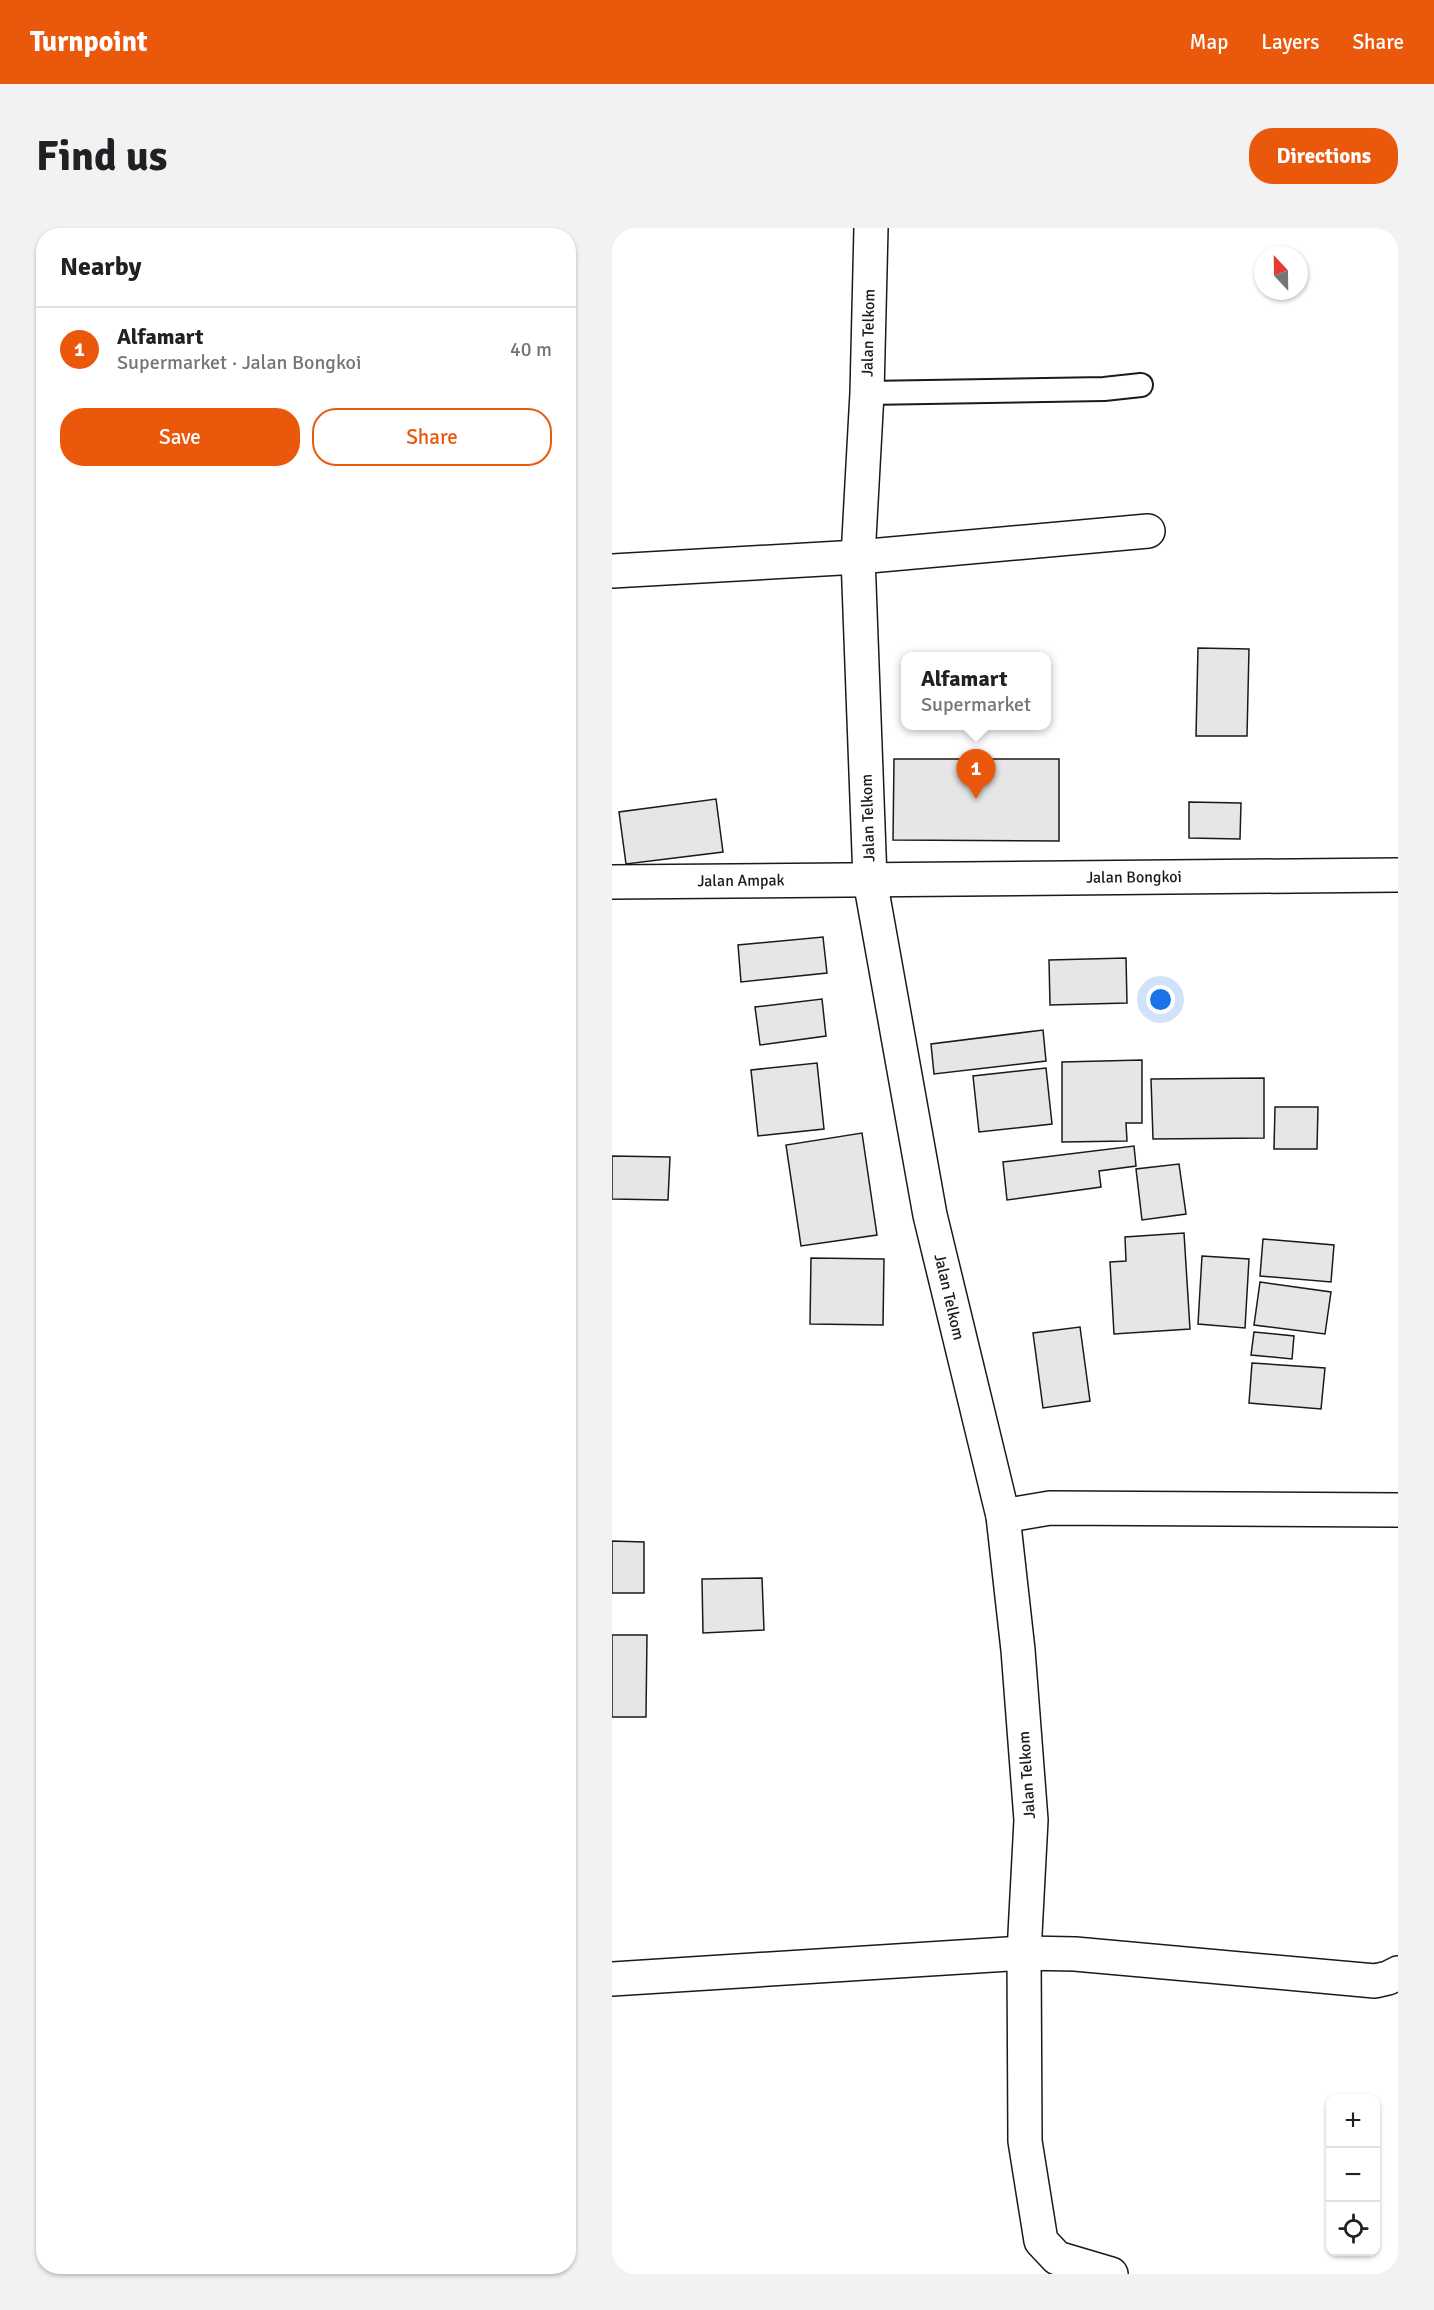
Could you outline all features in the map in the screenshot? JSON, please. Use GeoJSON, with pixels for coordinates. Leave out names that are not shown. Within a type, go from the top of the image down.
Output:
{"type":"FeatureCollection","features":[{"type":"Feature","properties":{"kind":"street","name":"Jalan Telkom"},"geometry":{"type":"LineString","coordinates":[[870,228],[867,393],[858,556],[870,880],[930,1215],[1003,1516],[1018,1650],[1031,1820],[1024,1953],[1024,2141],[1041,2241],[1057,2258],[1111,2274]]}},
{"type":"Feature","properties":{"kind":"street"},"geometry":{"type":"LineString","coordinates":[[612,570],[858,556],[1148,531]]}},
{"type":"Feature","properties":{"kind":"street","name":"Jalan Bongkoi"},"geometry":{"type":"LineString","coordinates":[[870,880],[1398,875]]}},
{"type":"Feature","properties":{"kind":"street","name":"Jalan Ampak"},"geometry":{"type":"LineString","coordinates":[[612,882],[870,880]]}},
{"type":"Feature","properties":{"kind":"street"},"geometry":{"type":"LineString","coordinates":[[1003,1516],[1050,1508],[1398,1510]]}},
{"type":"Feature","properties":{"kind":"street"},"geometry":{"type":"LineString","coordinates":[[612,1979],[1024,1953],[1075,1954],[1375,1981],[1398,1973]]}},
{"type":"Feature","properties":{"kind":"lane"},"geometry":{"type":"LineString","coordinates":[[867,393],[1104,389],[1141,385]]}},
{"type":"Feature","properties":{"kind":"building"},"geometry":{"type":"Polygon","coordinates":[[[1198,648],[1249,649],[1247,736],[1196,736],[1198,648]]]}},
{"type":"Feature","properties":{"kind":"building"},"geometry":{"type":"Polygon","coordinates":[[[894,759],[1059,759],[1059,841],[893,840],[894,759]]]}},
{"type":"Feature","properties":{"kind":"building"},"geometry":{"type":"Polygon","coordinates":[[[716,799],[723,852],[626,864],[619,812],[716,799]]]}},
{"type":"Feature","properties":{"kind":"building"},"geometry":{"type":"Polygon","coordinates":[[[1189,802],[1241,803],[1240,839],[1189,838],[1189,802]]]}},
{"type":"Feature","properties":{"kind":"building"},"geometry":{"type":"Polygon","coordinates":[[[823,937],[827,973],[741,982],[738,945],[823,937]]]}},
{"type":"Feature","properties":{"kind":"building"},"geometry":{"type":"Polygon","coordinates":[[[1126,958],[1127,1003],[1050,1005],[1049,960],[1126,958]]]}},
{"type":"Feature","properties":{"kind":"building"},"geometry":{"type":"Polygon","coordinates":[[[822,999],[826,1036],[760,1045],[755,1007],[822,999]]]}},
{"type":"Feature","properties":{"kind":"building"},"geometry":{"type":"Polygon","coordinates":[[[1043,1030],[1046,1061],[934,1074],[931,1044],[1043,1030]]]}},
{"type":"Feature","properties":{"kind":"building"},"geometry":{"type":"Polygon","coordinates":[[[1142,1060],[1142,1123],[1126,1123],[1127,1141],[1062,1142],[1062,1062],[1142,1060]]]}},
{"type":"Feature","properties":{"kind":"building"},"geometry":{"type":"Polygon","coordinates":[[[817,1063],[824,1129],[758,1136],[751,1070],[817,1063]]]}},
{"type":"Feature","properties":{"kind":"building"},"geometry":{"type":"Polygon","coordinates":[[[1046,1068],[1052,1124],[979,1132],[973,1076],[1046,1068]]]}},
{"type":"Feature","properties":{"kind":"building"},"geometry":{"type":"Polygon","coordinates":[[[1264,1078],[1264,1138],[1153,1139],[1151,1079],[1264,1078]]]}},
{"type":"Feature","properties":{"kind":"building"},"geometry":{"type":"Polygon","coordinates":[[[1275,1107],[1318,1107],[1317,1149],[1274,1149],[1275,1107]]]}},
{"type":"Feature","properties":{"kind":"building"},"geometry":{"type":"Polygon","coordinates":[[[862,1133],[877,1235],[801,1246],[786,1145],[862,1133]]]}},
{"type":"Feature","properties":{"kind":"building"},"geometry":{"type":"Polygon","coordinates":[[[1134,1146],[1136,1166],[1099,1171],[1101,1187],[1007,1200],[1003,1162],[1134,1146]]]}},
{"type":"Feature","properties":{"kind":"building"},"geometry":{"type":"Polygon","coordinates":[[[612,1156],[670,1157],[668,1200],[612,1199],[612,1156]]]}},
{"type":"Feature","properties":{"kind":"building"},"geometry":{"type":"Polygon","coordinates":[[[1179,1164],[1186,1214],[1142,1220],[1136,1169],[1179,1164]]]}},
{"type":"Feature","properties":{"kind":"building"},"geometry":{"type":"Polygon","coordinates":[[[1184,1233],[1190,1329],[1114,1334],[1110,1262],[1126,1261],[1125,1237],[1184,1233]]]}},
{"type":"Feature","properties":{"kind":"building"},"geometry":{"type":"Polygon","coordinates":[[[1263,1239],[1334,1245],[1331,1282],[1260,1276],[1263,1239]]]}},
{"type":"Feature","properties":{"kind":"building"},"geometry":{"type":"Polygon","coordinates":[[[1202,1256],[1249,1259],[1245,1328],[1198,1324],[1202,1256]]]}},
{"type":"Feature","properties":{"kind":"building"},"geometry":{"type":"Polygon","coordinates":[[[811,1258],[884,1259],[883,1325],[810,1324],[811,1258]]]}},
{"type":"Feature","properties":{"kind":"building"},"geometry":{"type":"Polygon","coordinates":[[[1260,1282],[1331,1292],[1325,1334],[1254,1325],[1260,1282]]]}},
{"type":"Feature","properties":{"kind":"building"},"geometry":{"type":"Polygon","coordinates":[[[1080,1327],[1090,1401],[1043,1408],[1033,1333],[1080,1327]]]}},
{"type":"Feature","properties":{"kind":"building"},"geometry":{"type":"Polygon","coordinates":[[[1254,1332],[1294,1336],[1292,1359],[1251,1355],[1254,1332]]]}},
{"type":"Feature","properties":{"kind":"building"},"geometry":{"type":"Polygon","coordinates":[[[1252,1363],[1325,1368],[1321,1409],[1249,1403],[1252,1363]]]}},
{"type":"Feature","properties":{"kind":"building"},"geometry":{"type":"Polygon","coordinates":[[[612,1541],[644,1542],[644,1593],[612,1593],[612,1541]]]}},
{"type":"Feature","properties":{"kind":"building"},"geometry":{"type":"Polygon","coordinates":[[[762,1578],[764,1630],[703,1633],[702,1579],[762,1578]]]}},
{"type":"Feature","properties":{"kind":"building"},"geometry":{"type":"Polygon","coordinates":[[[612,1635],[647,1635],[646,1717],[612,1717],[612,1635]]]}},
{"type":"Feature","properties":{"kind":"place","name":"Alfamart"},"geometry":{"type":"Point","coordinates":[976,799]}}]}
